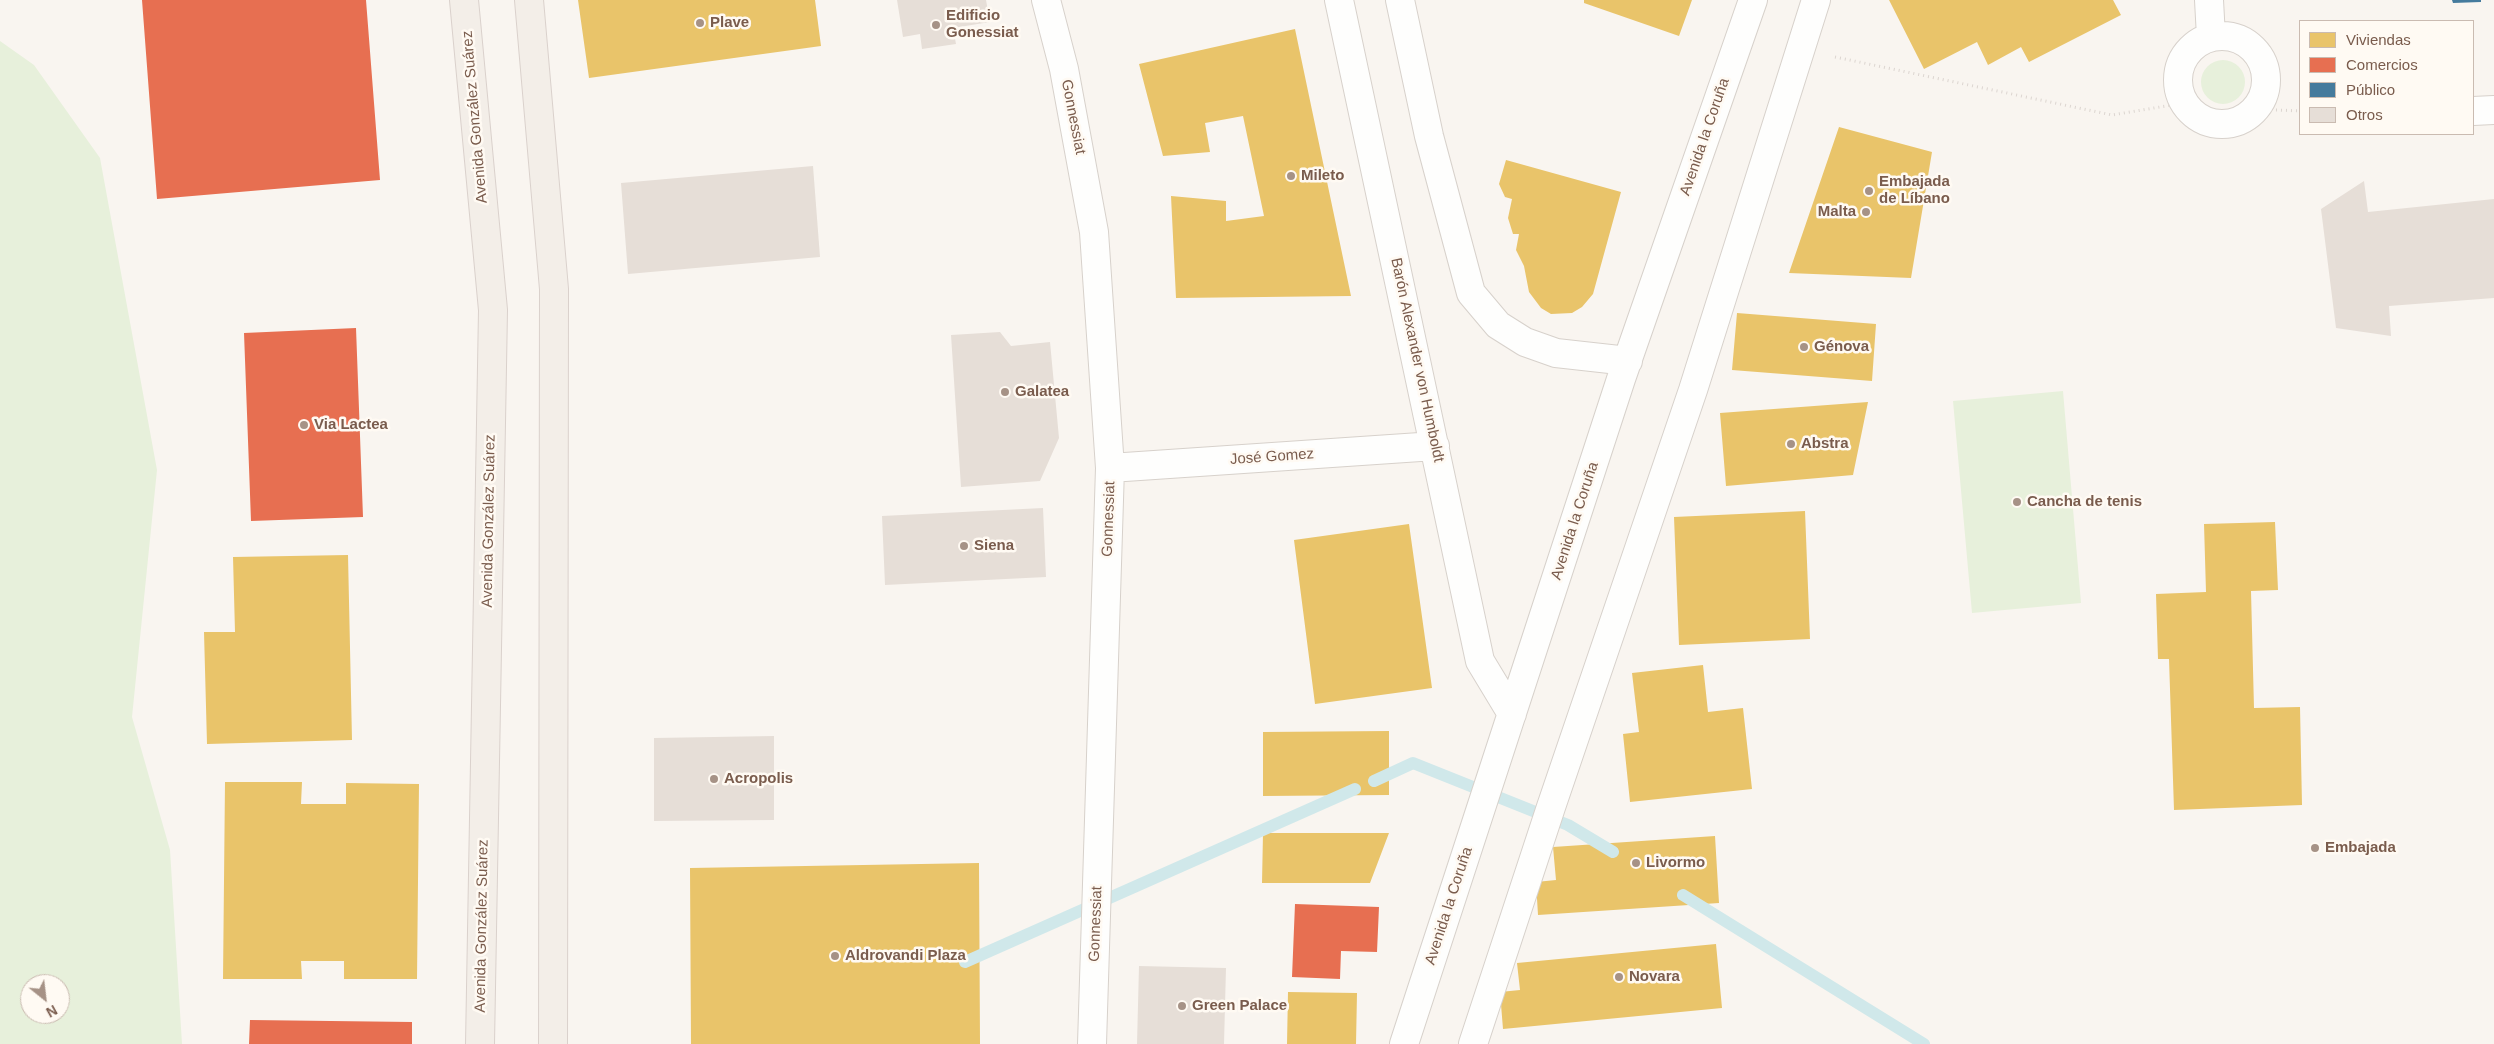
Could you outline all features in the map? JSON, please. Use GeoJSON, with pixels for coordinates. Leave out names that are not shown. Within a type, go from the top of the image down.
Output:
{"type":"FeatureCollection","features":[{"type":"Feature","properties":{"kind":"main road","name":"Avenida González Suárez"},"geometry":{"type":"LineString","coordinates":[[464,0],[493,310],[480,1044]]}},
{"type":"Feature","properties":{"kind":"main road"},"geometry":{"type":"LineString","coordinates":[[529,0],[554,290],[553,1044]]}},
{"type":"Feature","properties":{"kind":"street","name":"Gonnessiat"},"geometry":{"type":"LineString","coordinates":[[1046,0],[1064,69],[1094,232],[1110,468],[1092,1044]]}},
{"type":"Feature","properties":{"kind":"street","name":"Barón Alexander von Humboldt"},"geometry":{"type":"LineString","coordinates":[[1339,0],[1480,660],[1512,714]]}},
{"type":"Feature","properties":{"kind":"street"},"geometry":{"type":"LineString","coordinates":[[1400,0],[1429,136],[1471,293],[1498,325],[1525,342],[1556,353],[1628,361]]}},
{"type":"Feature","properties":{"kind":"street","name":"Avenida la Coruña"},"geometry":{"type":"LineString","coordinates":[[1404,1044],[1628,361],[1753,0]]}},
{"type":"Feature","properties":{"kind":"street"},"geometry":{"type":"LineString","coordinates":[[1473,1044],[1550,807],[1693,390],[1816,0]]}},
{"type":"Feature","properties":{"kind":"street"},"geometry":{"type":"LineString","coordinates":[[2209,0],[2211,37]]}},
{"type":"Feature","properties":{"kind":"street"},"geometry":{"type":"LineString","coordinates":[[2225,36],[2239,39],[2250,46],[2259,57],[2265,70],[2266,83],[2256,109],[2245,118],[2232,123],[2218,124],[2204,121],[2193,114],[2184,103],[2178,90],[2181,63],[2188,51],[2199,42],[2211,37],[2225,36]]}},
{"type":"Feature","properties":{"kind":"street"},"geometry":{"type":"LineString","coordinates":[[2474,111],[2494,110]]}},
{"type":"Feature","properties":{"kind":"street","name":"José Gomez"},"geometry":{"type":"LineString","coordinates":[[1110,468],[1435,446]]}},
{"type":"Feature","properties":{"kind":"path"},"geometry":{"type":"LineString","coordinates":[[1857,62],[2112,115],[2184,103]]}},
{"type":"Feature","properties":{"kind":"path"},"geometry":{"type":"LineString","coordinates":[[2256,109],[2299,111]]}},
{"type":"Feature","properties":{"kind":"green space"},"geometry":{"type":"Polygon","coordinates":[[[0,41],[34,65],[100,158],[157,470],[132,717],[170,850],[182,1044],[0,1044],[0,41]]]}},
{"type":"Feature","properties":{"kind":"green space"},"geometry":{"type":"Polygon","coordinates":[[[2227,60],[2239,66],[2244,73],[2244,91],[2239,98],[2232,103],[2219,104],[2211,101],[2204,94],[2201,78],[2204,70],[2211,63],[2227,60]]]}},
{"type":"Feature","properties":{"kind":"green space","name":"Cancha de tenis"},"geometry":{"type":"Polygon","coordinates":[[[2063,391],[2081,603],[1972,613],[1953,401],[2063,391]]]}},
{"type":"Feature","properties":{"kind":"building: Viviendas","name":"Plave"},"geometry":{"type":"Polygon","coordinates":[[[578,0],[815,0],[821,46],[589,78],[578,0]]]}},
{"type":"Feature","properties":{"kind":"building: Viviendas"},"geometry":{"type":"Polygon","coordinates":[[[1584,0],[1692,0],[1679,36],[1584,3],[1584,0]]]}},
{"type":"Feature","properties":{"kind":"building: Viviendas"},"geometry":{"type":"Polygon","coordinates":[[[1889,0],[2113,0],[2121,15],[2029,62],[2021,47],[1988,65],[1977,42],[1924,69],[1889,0]]]}},
{"type":"Feature","properties":{"kind":"building: Viviendas","name":"Mileto"},"geometry":{"type":"Polygon","coordinates":[[[1295,29],[1351,296],[1176,298],[1171,196],[1226,201],[1226,221],[1264,216],[1243,116],[1205,123],[1210,152],[1163,156],[1139,64],[1295,29]]]}},
{"type":"Feature","properties":{"kind":"building: Viviendas","name":"Malta"},"geometry":{"type":"Polygon","coordinates":[[[1839,127],[1932,152],[1911,278],[1789,273],[1839,127]]]}},
{"type":"Feature","properties":{"kind":"building: Viviendas"},"geometry":{"type":"Polygon","coordinates":[[[1506,160],[1621,192],[1593,294],[1582,307],[1572,313],[1551,314],[1541,308],[1529,292],[1524,266],[1516,250],[1519,234],[1513,234],[1508,218],[1512,199],[1505,197],[1499,184],[1506,160]]]}},
{"type":"Feature","properties":{"kind":"building: Viviendas","name":"Génova"},"geometry":{"type":"Polygon","coordinates":[[[1737,313],[1876,324],[1872,381],[1732,370],[1737,313]]]}},
{"type":"Feature","properties":{"kind":"building: Viviendas","name":"Abstra"},"geometry":{"type":"Polygon","coordinates":[[[1868,402],[1853,475],[1726,486],[1720,413],[1868,402]]]}},
{"type":"Feature","properties":{"kind":"building: Viviendas"},"geometry":{"type":"Polygon","coordinates":[[[1805,511],[1810,639],[1679,645],[1674,517],[1805,511]]]}},
{"type":"Feature","properties":{"kind":"building: Viviendas"},"geometry":{"type":"Polygon","coordinates":[[[2275,522],[2278,590],[2251,591],[2254,708],[2300,707],[2302,805],[2174,810],[2169,659],[2158,659],[2156,594],[2206,592],[2204,524],[2275,522]]]}},
{"type":"Feature","properties":{"kind":"building: Viviendas"},"geometry":{"type":"Polygon","coordinates":[[[1409,524],[1432,688],[1315,704],[1294,540],[1409,524]]]}},
{"type":"Feature","properties":{"kind":"building: Viviendas"},"geometry":{"type":"Polygon","coordinates":[[[348,555],[352,740],[207,744],[204,632],[235,632],[233,557],[348,555]]]}},
{"type":"Feature","properties":{"kind":"building: Viviendas"},"geometry":{"type":"Polygon","coordinates":[[[1703,665],[1708,712],[1743,708],[1752,789],[1630,802],[1623,734],[1639,732],[1632,673],[1703,665]]]}},
{"type":"Feature","properties":{"kind":"building: Viviendas"},"geometry":{"type":"Polygon","coordinates":[[[1389,731],[1389,795],[1263,796],[1263,732],[1389,731]]]}},
{"type":"Feature","properties":{"kind":"building: Viviendas"},"geometry":{"type":"Polygon","coordinates":[[[225,782],[302,782],[301,804],[346,804],[346,783],[419,784],[417,979],[344,979],[344,961],[301,961],[302,979],[223,979],[225,782]]]}},
{"type":"Feature","properties":{"kind":"building: Viviendas"},"geometry":{"type":"Polygon","coordinates":[[[1263,833],[1389,833],[1370,883],[1262,883],[1263,833]]]}},
{"type":"Feature","properties":{"kind":"building: Viviendas","name":"Livormo"},"geometry":{"type":"Polygon","coordinates":[[[1715,836],[1719,903],[1538,915],[1536,882],[1556,880],[1553,847],[1715,836]]]}},
{"type":"Feature","properties":{"kind":"building: Viviendas","name":"Aldrovandi Plaza"},"geometry":{"type":"Polygon","coordinates":[[[979,863],[980,1044],[691,1044],[690,868],[979,863]]]}},
{"type":"Feature","properties":{"kind":"building: Viviendas","name":"Novara"},"geometry":{"type":"Polygon","coordinates":[[[1716,944],[1722,1008],[1503,1029],[1500,992],[1520,990],[1517,963],[1716,944]]]}},
{"type":"Feature","properties":{"kind":"building: Viviendas"},"geometry":{"type":"Polygon","coordinates":[[[1288,992],[1357,993],[1356,1044],[1287,1044],[1288,992]]]}},
{"type":"Feature","properties":{"kind":"building: Comercios"},"geometry":{"type":"Polygon","coordinates":[[[142,0],[366,0],[380,180],[157,199],[142,0]]]}},
{"type":"Feature","properties":{"kind":"building: Comercios","name":"Via Lactea"},"geometry":{"type":"Polygon","coordinates":[[[356,328],[363,517],[251,521],[244,333],[356,328]]]}},
{"type":"Feature","properties":{"kind":"building: Comercios"},"geometry":{"type":"Polygon","coordinates":[[[1295,904],[1379,907],[1377,952],[1341,951],[1340,979],[1292,977],[1295,904]]]}},
{"type":"Feature","properties":{"kind":"building: Comercios"},"geometry":{"type":"Polygon","coordinates":[[[250,1020],[412,1022],[412,1044],[249,1044],[250,1020]]]}},
{"type":"Feature","properties":{"kind":"building: Público"},"geometry":{"type":"Polygon","coordinates":[[[2452,0],[2481,0],[2481,2],[2453,3],[2452,0]]]}},
{"type":"Feature","properties":{"kind":"building: Otros","name":"Edificio Gonessiat"},"geometry":{"type":"Polygon","coordinates":[[[897,0],[986,0],[990,22],[953,28],[956,44],[922,49],[920,34],[903,37],[897,0]]]}},
{"type":"Feature","properties":{"kind":"building: Otros"},"geometry":{"type":"Polygon","coordinates":[[[813,166],[820,257],[628,274],[621,183],[813,166]]]}},
{"type":"Feature","properties":{"kind":"building: Otros"},"geometry":{"type":"Polygon","coordinates":[[[2364,181],[2368,212],[2494,199],[2494,298],[2389,306],[2391,336],[2336,328],[2321,209],[2364,181]]]}},
{"type":"Feature","properties":{"kind":"building: Otros","name":"Galatea"},"geometry":{"type":"Polygon","coordinates":[[[1000,332],[1011,346],[1050,342],[1059,438],[1040,481],[961,487],[951,335],[1000,332]]]}},
{"type":"Feature","properties":{"kind":"building: Otros","name":"Siena"},"geometry":{"type":"Polygon","coordinates":[[[1043,508],[1046,577],[885,585],[882,516],[1043,508]]]}},
{"type":"Feature","properties":{"kind":"building: Otros","name":"Acropolis"},"geometry":{"type":"Polygon","coordinates":[[[774,736],[774,820],[654,821],[654,738],[774,736]]]}},
{"type":"Feature","properties":{"kind":"building: Otros","name":"Green Palace"},"geometry":{"type":"Polygon","coordinates":[[[1139,966],[1226,968],[1224,1044],[1137,1044],[1139,966]]]}},
{"type":"Feature","properties":{"kind":"waterway"},"geometry":{"type":"LineString","coordinates":[[1374,781],[1413,763],[1568,825],[1613,852]]}},
{"type":"Feature","properties":{"kind":"waterway"},"geometry":{"type":"LineString","coordinates":[[965,962],[1355,789]]}},
{"type":"Feature","properties":{"kind":"waterway"},"geometry":{"type":"LineString","coordinates":[[1683,895],[1924,1044]]}},
{"type":"Feature","properties":{"kind":"place","name":"Plave"},"geometry":{"type":"Point","coordinates":[700,23]}},
{"type":"Feature","properties":{"kind":"place","name":"Edificio Gonessiat"},"geometry":{"type":"Point","coordinates":[936,25]}},
{"type":"Feature","properties":{"kind":"place","name":"Mileto"},"geometry":{"type":"Point","coordinates":[1291,176]}},
{"type":"Feature","properties":{"kind":"place","name":"Embajada de Líbano"},"geometry":{"type":"Point","coordinates":[1869,191]}},
{"type":"Feature","properties":{"kind":"place","name":"Malta"},"geometry":{"type":"Point","coordinates":[1866,212]}},
{"type":"Feature","properties":{"kind":"place","name":"Génova"},"geometry":{"type":"Point","coordinates":[1804,347]}},
{"type":"Feature","properties":{"kind":"place","name":"Galatea"},"geometry":{"type":"Point","coordinates":[1005,392]}},
{"type":"Feature","properties":{"kind":"place","name":"Via Lactea"},"geometry":{"type":"Point","coordinates":[304,425]}},
{"type":"Feature","properties":{"kind":"place","name":"Abstra"},"geometry":{"type":"Point","coordinates":[1791,444]}},
{"type":"Feature","properties":{"kind":"place","name":"Cancha de tenis"},"geometry":{"type":"Point","coordinates":[2017,502]}},
{"type":"Feature","properties":{"kind":"place","name":"Siena"},"geometry":{"type":"Point","coordinates":[964,546]}},
{"type":"Feature","properties":{"kind":"place","name":"Acropolis"},"geometry":{"type":"Point","coordinates":[714,779]}},
{"type":"Feature","properties":{"kind":"place","name":"Embajada"},"geometry":{"type":"Point","coordinates":[2315,848]}},
{"type":"Feature","properties":{"kind":"place","name":"Livormo"},"geometry":{"type":"Point","coordinates":[1636,863]}},
{"type":"Feature","properties":{"kind":"place","name":"Aldrovandi Plaza"},"geometry":{"type":"Point","coordinates":[835,956]}},
{"type":"Feature","properties":{"kind":"place","name":"Novara"},"geometry":{"type":"Point","coordinates":[1619,977]}},
{"type":"Feature","properties":{"kind":"place","name":"Green Palace"},"geometry":{"type":"Point","coordinates":[1182,1006]}}]}
